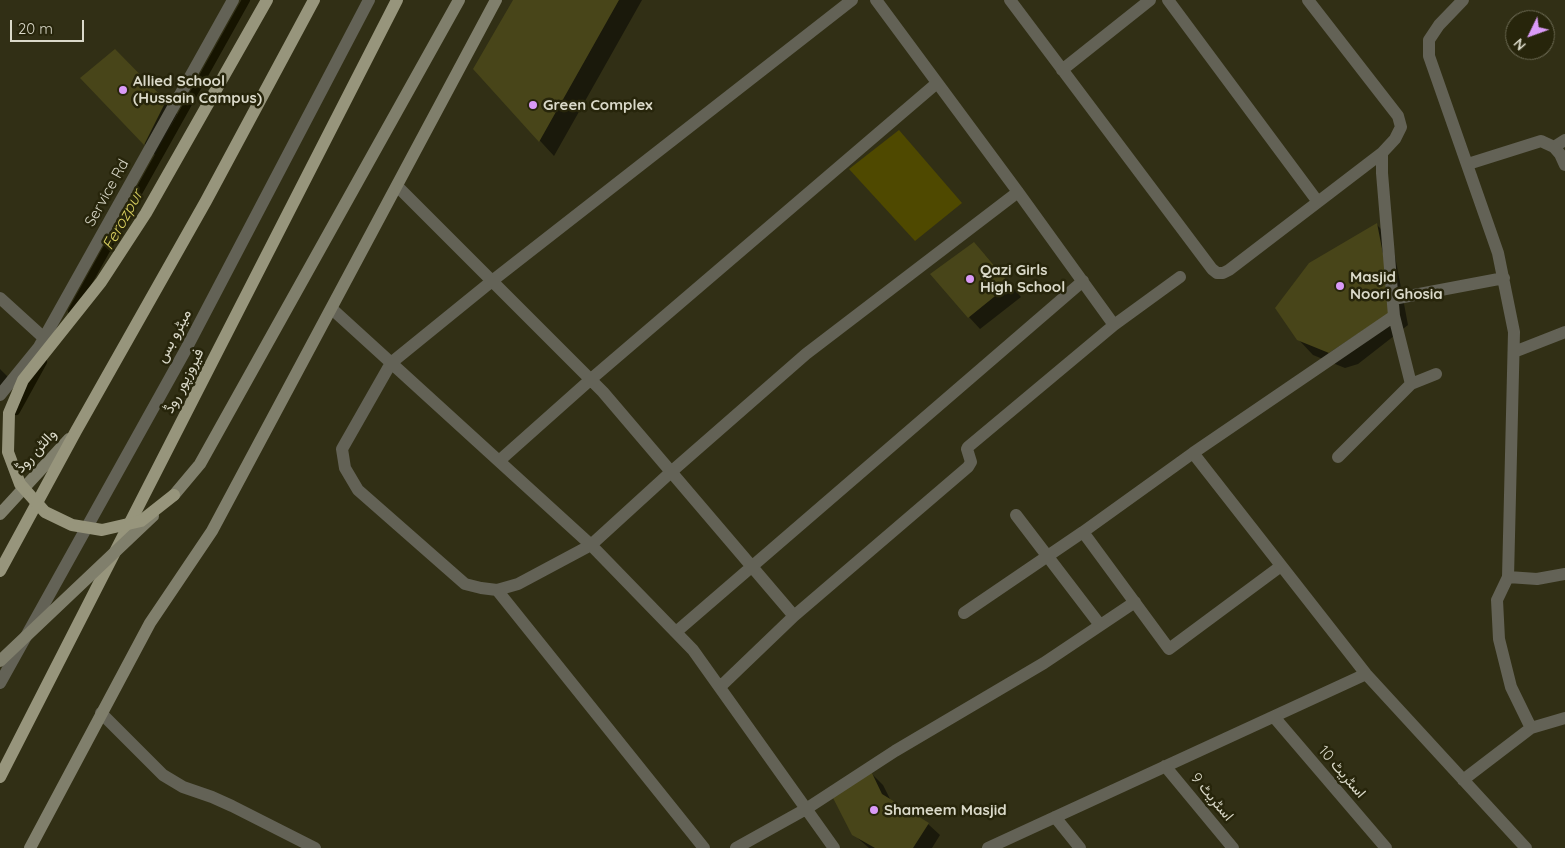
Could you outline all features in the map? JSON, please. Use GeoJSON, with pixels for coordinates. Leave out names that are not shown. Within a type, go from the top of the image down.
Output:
{"type":"FeatureCollection","features":[{"type":"Feature","properties":{"kind":"main road"},"geometry":{"type":"LineString","coordinates":[[174,495],[141,521],[102,530],[72,525],[45,512],[20,484],[8,452],[9,413],[23,380],[101,282],[146,213],[267,0]]}},
{"type":"Feature","properties":{"kind":"main road"},"geometry":{"type":"LineString","coordinates":[[0,572],[76,431],[206,201],[314,0]]}},
{"type":"Feature","properties":{"kind":"main road","name":"فیروزپور روڈ"},"geometry":{"type":"LineString","coordinates":[[0,777],[397,0]]}},
{"type":"Feature","properties":{"kind":"street","name":"Service Rd"},"geometry":{"type":"LineString","coordinates":[[0,395],[39,347],[233,0]]}},
{"type":"Feature","properties":{"kind":"street","name":"میٹرو بس"},"geometry":{"type":"LineString","coordinates":[[0,683],[185,351],[369,0]]}},
{"type":"Feature","properties":{"kind":"street"},"geometry":{"type":"LineString","coordinates":[[0,661],[174,495],[200,464],[459,0]]}},
{"type":"Feature","properties":{"kind":"street"},"geometry":{"type":"LineString","coordinates":[[34,847],[101,713],[150,623],[212,531],[496,0]]}},
{"type":"Feature","properties":{"kind":"street"},"geometry":{"type":"LineString","coordinates":[[852,0],[391,362],[342,449],[345,468],[358,490],[465,584],[497,590],[518,584],[591,545],[806,354],[1018,192]]}},
{"type":"Feature","properties":{"kind":"street"},"geometry":{"type":"LineString","coordinates":[[876,0],[1114,325]]}},
{"type":"Feature","properties":{"kind":"street"},"geometry":{"type":"LineString","coordinates":[[1010,0],[1212,269],[1223,274],[1382,153],[1401,127],[1398,116],[1308,0]]}},
{"type":"Feature","properties":{"kind":"street"},"geometry":{"type":"LineString","coordinates":[[1062,70],[1150,0]]}},
{"type":"Feature","properties":{"kind":"street"},"geometry":{"type":"LineString","coordinates":[[1168,0],[1318,202]]}},
{"type":"Feature","properties":{"kind":"street"},"geometry":{"type":"LineString","coordinates":[[1463,0],[1439,25],[1429,40],[1429,56],[1498,253],[1514,332],[1508,577],[1497,600],[1499,639],[1511,687],[1531,728]]}},
{"type":"Feature","properties":{"kind":"street"},"geometry":{"type":"LineString","coordinates":[[499,461],[590,380],[937,83]]}},
{"type":"Feature","properties":{"kind":"street"},"geometry":{"type":"LineString","coordinates":[[1468,164],[1541,141],[1560,144],[1560,154],[1565,165]]}},
{"type":"Feature","properties":{"kind":"street"},"geometry":{"type":"LineString","coordinates":[[1382,153],[1394,316],[1411,384]]}},
{"type":"Feature","properties":{"kind":"street"},"geometry":{"type":"LineString","coordinates":[[397,186],[603,392],[794,616]]}},
{"type":"Feature","properties":{"kind":"street"},"geometry":{"type":"LineString","coordinates":[[720,687],[794,616],[968,466],[970,462],[968,447],[1114,325],[1180,278]]}},
{"type":"Feature","properties":{"kind":"street"},"geometry":{"type":"LineString","coordinates":[[1393,299],[1504,278]]}},
{"type":"Feature","properties":{"kind":"street"},"geometry":{"type":"LineString","coordinates":[[676,632],[1083,281]]}},
{"type":"Feature","properties":{"kind":"street"},"geometry":{"type":"LineString","coordinates":[[0,298],[44,338]]}},
{"type":"Feature","properties":{"kind":"street"},"geometry":{"type":"LineString","coordinates":[[332,308],[591,545],[694,650],[834,848]]}},
{"type":"Feature","properties":{"kind":"street"},"geometry":{"type":"LineString","coordinates":[[964,613],[1084,532],[1193,453],[1394,316]]}},
{"type":"Feature","properties":{"kind":"street"},"geometry":{"type":"LineString","coordinates":[[1514,352],[1565,332]]}},
{"type":"Feature","properties":{"kind":"street"},"geometry":{"type":"LineString","coordinates":[[1338,457],[1411,384],[1436,374]]}},
{"type":"Feature","properties":{"kind":"street","name":"والٹن روڈ"},"geometry":{"type":"LineString","coordinates":[[0,514],[76,431]]}},
{"type":"Feature","properties":{"kind":"street"},"geometry":{"type":"LineString","coordinates":[[1193,453],[1366,674],[1526,848]]}},
{"type":"Feature","properties":{"kind":"street"},"geometry":{"type":"LineString","coordinates":[[1016,515],[1100,625]]}},
{"type":"Feature","properties":{"kind":"street"},"geometry":{"type":"LineString","coordinates":[[1084,532],[1169,649],[1281,566]]}},
{"type":"Feature","properties":{"kind":"street"},"geometry":{"type":"LineString","coordinates":[[1508,577],[1538,580],[1565,574]]}},
{"type":"Feature","properties":{"kind":"street"},"geometry":{"type":"LineString","coordinates":[[497,590],[704,848]]}},
{"type":"Feature","properties":{"kind":"street"},"geometry":{"type":"LineString","coordinates":[[736,848],[806,809],[895,751],[1044,663],[1134,602]]}},
{"type":"Feature","properties":{"kind":"street"},"geometry":{"type":"LineString","coordinates":[[988,848],[1366,674]]}},
{"type":"Feature","properties":{"kind":"street"},"geometry":{"type":"LineString","coordinates":[[101,713],[163,775],[182,787],[212,796],[316,848]]}},
{"type":"Feature","properties":{"kind":"street","name":"اسٹریٹ 10"},"geometry":{"type":"LineString","coordinates":[[1274,716],[1386,848]]}},
{"type":"Feature","properties":{"kind":"street"},"geometry":{"type":"LineString","coordinates":[[1463,780],[1531,728],[1565,718]]}},
{"type":"Feature","properties":{"kind":"street","name":"اسٹریٹ 9"},"geometry":{"type":"LineString","coordinates":[[1165,766],[1233,848]]}},
{"type":"Feature","properties":{"kind":"street"},"geometry":{"type":"LineString","coordinates":[[1055,817],[1080,848]]}},
{"type":"Feature","properties":{"kind":"shaded area"},"geometry":{"type":"Polygon","coordinates":[[[899,130],[962,203],[915,241],[849,169],[899,130]]]}},
{"type":"Feature","properties":{"kind":"building","name":"Green Complex"},"geometry":{"type":"Polygon","coordinates":[[[513,0],[619,0],[539,142],[473,69],[513,0]]]}},
{"type":"Feature","properties":{"kind":"building","name":"Allied School (Hussain Campus)"},"geometry":{"type":"Polygon","coordinates":[[[115,49],[166,101],[144,145],[80,78],[115,49]]]}},
{"type":"Feature","properties":{"kind":"building","name":"Masjid Noori Ghosia"},"geometry":{"type":"Polygon","coordinates":[[[1377,223],[1394,310],[1329,353],[1297,340],[1275,308],[1309,263],[1377,223]]]}},
{"type":"Feature","properties":{"kind":"building","name":"Qazi Girls High School"},"geometry":{"type":"Polygon","coordinates":[[[974,242],[1010,284],[968,318],[930,274],[974,242]]]}},
{"type":"Feature","properties":{"kind":"building","name":"Shameem Masjid"},"geometry":{"type":"Polygon","coordinates":[[[871,771],[882,794],[929,823],[913,848],[875,848],[852,835],[833,798],[871,771]]]}},
{"type":"Feature","properties":{"kind":"waterway","name":"Ferozpur"},"geometry":{"type":"LineString","coordinates":[[72,311],[246,0]]}},
{"type":"Feature","properties":{"kind":"waterway","name":"Ferozpur"},"geometry":{"type":"LineString","coordinates":[[16,411],[43,362]]}},
{"type":"Feature","properties":{"kind":"place","name":"Allied School (Hussain Campus)"},"geometry":{"type":"Point","coordinates":[123,90]}},
{"type":"Feature","properties":{"kind":"place","name":"Green Complex"},"geometry":{"type":"Point","coordinates":[533,105]}},
{"type":"Feature","properties":{"kind":"place","name":"Qazi Girls High School"},"geometry":{"type":"Point","coordinates":[970,279]}},
{"type":"Feature","properties":{"kind":"place","name":"Masjid Noori Ghosia"},"geometry":{"type":"Point","coordinates":[1340,286]}},
{"type":"Feature","properties":{"kind":"place","name":"Shameem Masjid"},"geometry":{"type":"Point","coordinates":[874,810]}}]}
